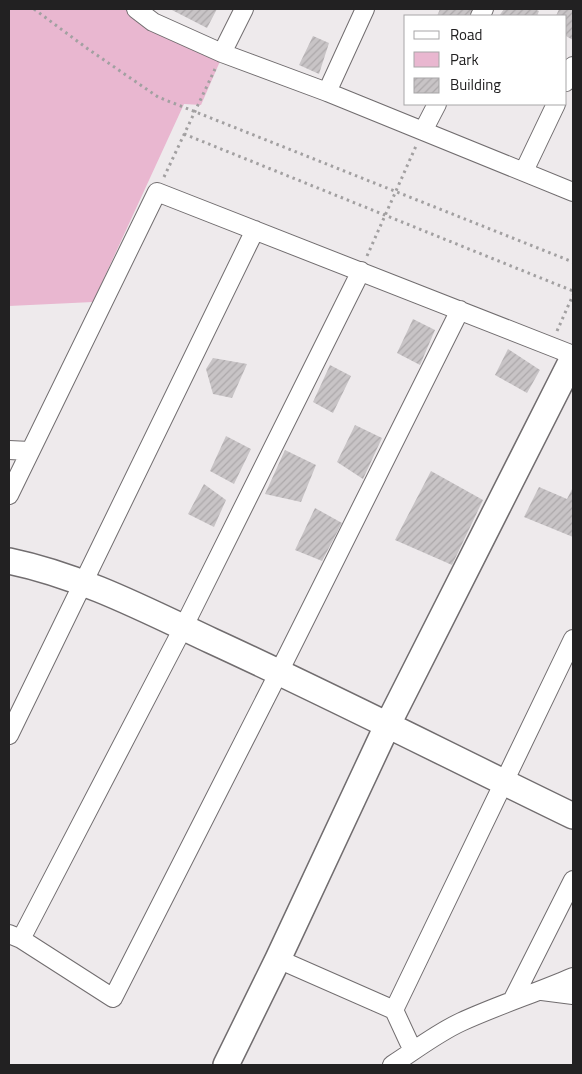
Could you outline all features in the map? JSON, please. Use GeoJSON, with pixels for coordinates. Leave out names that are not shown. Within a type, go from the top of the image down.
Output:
{"type":"FeatureCollection","features":[{"type":"Feature","properties":{"kind":"street"},"geometry":{"type":"LineString","coordinates":[[136,9],[154,22],[222,53],[326,92],[573,192]]}},
{"type":"Feature","properties":{"kind":"street"},"geometry":{"type":"LineString","coordinates":[[222,53],[244,9]]}},
{"type":"Feature","properties":{"kind":"street"},"geometry":{"type":"LineString","coordinates":[[326,92],[365,9]]}},
{"type":"Feature","properties":{"kind":"street"},"geometry":{"type":"LineString","coordinates":[[567,80],[573,66]]}},
{"type":"Feature","properties":{"kind":"street"},"geometry":{"type":"LineString","coordinates":[[423,131],[436,105]]}},
{"type":"Feature","properties":{"kind":"street"},"geometry":{"type":"LineString","coordinates":[[524,171],[556,105]]}},
{"type":"Feature","properties":{"kind":"street"},"geometry":{"type":"LineString","coordinates":[[9,495],[157,192],[550,345],[573,356],[388,726],[226,1065]]}},
{"type":"Feature","properties":{"kind":"street"},"geometry":{"type":"LineString","coordinates":[[9,735],[255,230]]}},
{"type":"Feature","properties":{"kind":"street"},"geometry":{"type":"LineString","coordinates":[[361,271],[183,628],[15,936],[113,998],[460,310]]}},
{"type":"Feature","properties":{"kind":"street"},"geometry":{"type":"LineString","coordinates":[[9,450],[30,451]]}},
{"type":"Feature","properties":{"kind":"street"},"geometry":{"type":"LineString","coordinates":[[9,561],[37,567],[84,582],[279,672],[573,816]]}},
{"type":"Feature","properties":{"kind":"street"},"geometry":{"type":"LineString","coordinates":[[394,1010],[573,639]]}},
{"type":"Feature","properties":{"kind":"street"},"geometry":{"type":"LineString","coordinates":[[513,999],[573,880]]}},
{"type":"Feature","properties":{"kind":"street"},"geometry":{"type":"LineString","coordinates":[[278,959],[394,1010],[413,1051]]}},
{"type":"Feature","properties":{"kind":"street"},"geometry":{"type":"LineString","coordinates":[[392,1065],[459,1023],[513,999],[573,977]]}},
{"type":"Feature","properties":{"kind":"street"},"geometry":{"type":"LineString","coordinates":[[541,990],[573,996]]}},
{"type":"Feature","properties":{"kind":"path"},"geometry":{"type":"LineString","coordinates":[[34,9],[88,50],[158,96],[573,262]]}},
{"type":"Feature","properties":{"kind":"path"},"geometry":{"type":"LineString","coordinates":[[157,192],[222,53]]}},
{"type":"Feature","properties":{"kind":"path"},"geometry":{"type":"LineString","coordinates":[[361,271],[423,131]]}},
{"type":"Feature","properties":{"kind":"path"},"geometry":{"type":"LineString","coordinates":[[184,134],[573,293],[550,345]]}},
{"type":"Feature","properties":{"kind":"green space"},"geometry":{"type":"Polygon","coordinates":[[[9,9],[129,9],[221,59],[201,105],[184,104],[93,302],[9,306],[9,9]]]}},
{"type":"Feature","properties":{"kind":"building"},"geometry":{"type":"Polygon","coordinates":[[[170,9],[217,9],[207,28],[170,9]]]}},
{"type":"Feature","properties":{"kind":"building"},"geometry":{"type":"Polygon","coordinates":[[[440,9],[473,9],[470,15],[437,15],[440,9]]]}},
{"type":"Feature","properties":{"kind":"building"},"geometry":{"type":"Polygon","coordinates":[[[504,9],[534,9],[539,11],[537,15],[500,15],[504,9]]]}},
{"type":"Feature","properties":{"kind":"building"},"geometry":{"type":"Polygon","coordinates":[[[559,9],[573,9],[573,40],[567,37],[567,15],[556,15],[559,9]]]}},
{"type":"Feature","properties":{"kind":"building"},"geometry":{"type":"Polygon","coordinates":[[[313,36],[329,43],[319,74],[299,65],[313,36]]]}},
{"type":"Feature","properties":{"kind":"building"},"geometry":{"type":"Polygon","coordinates":[[[413,319],[435,330],[420,365],[397,353],[413,319]]]}},
{"type":"Feature","properties":{"kind":"building"},"geometry":{"type":"Polygon","coordinates":[[[508,349],[540,370],[527,393],[495,375],[508,349]]]}},
{"type":"Feature","properties":{"kind":"building"},"geometry":{"type":"Polygon","coordinates":[[[213,358],[247,364],[232,398],[213,394],[206,369],[213,358]]]}},
{"type":"Feature","properties":{"kind":"building"},"geometry":{"type":"Polygon","coordinates":[[[330,365],[351,376],[333,413],[313,402],[330,365]]]}},
{"type":"Feature","properties":{"kind":"building"},"geometry":{"type":"Polygon","coordinates":[[[355,425],[382,438],[363,479],[337,462],[355,425]]]}},
{"type":"Feature","properties":{"kind":"building"},"geometry":{"type":"Polygon","coordinates":[[[226,436],[251,449],[234,484],[210,471],[226,436]]]}},
{"type":"Feature","properties":{"kind":"building"},"geometry":{"type":"Polygon","coordinates":[[[285,450],[316,465],[301,502],[265,494],[285,450]]]}},
{"type":"Feature","properties":{"kind":"building"},"geometry":{"type":"Polygon","coordinates":[[[431,471],[483,500],[452,565],[395,540],[431,471]]]}},
{"type":"Feature","properties":{"kind":"building"},"geometry":{"type":"Polygon","coordinates":[[[204,484],[226,500],[214,527],[188,514],[204,484]]]}},
{"type":"Feature","properties":{"kind":"building"},"geometry":{"type":"Polygon","coordinates":[[[539,487],[567,499],[573,487],[573,537],[524,517],[539,487]]]}},
{"type":"Feature","properties":{"kind":"building"},"geometry":{"type":"Polygon","coordinates":[[[315,508],[342,523],[322,561],[295,550],[315,508]]]}}]}
